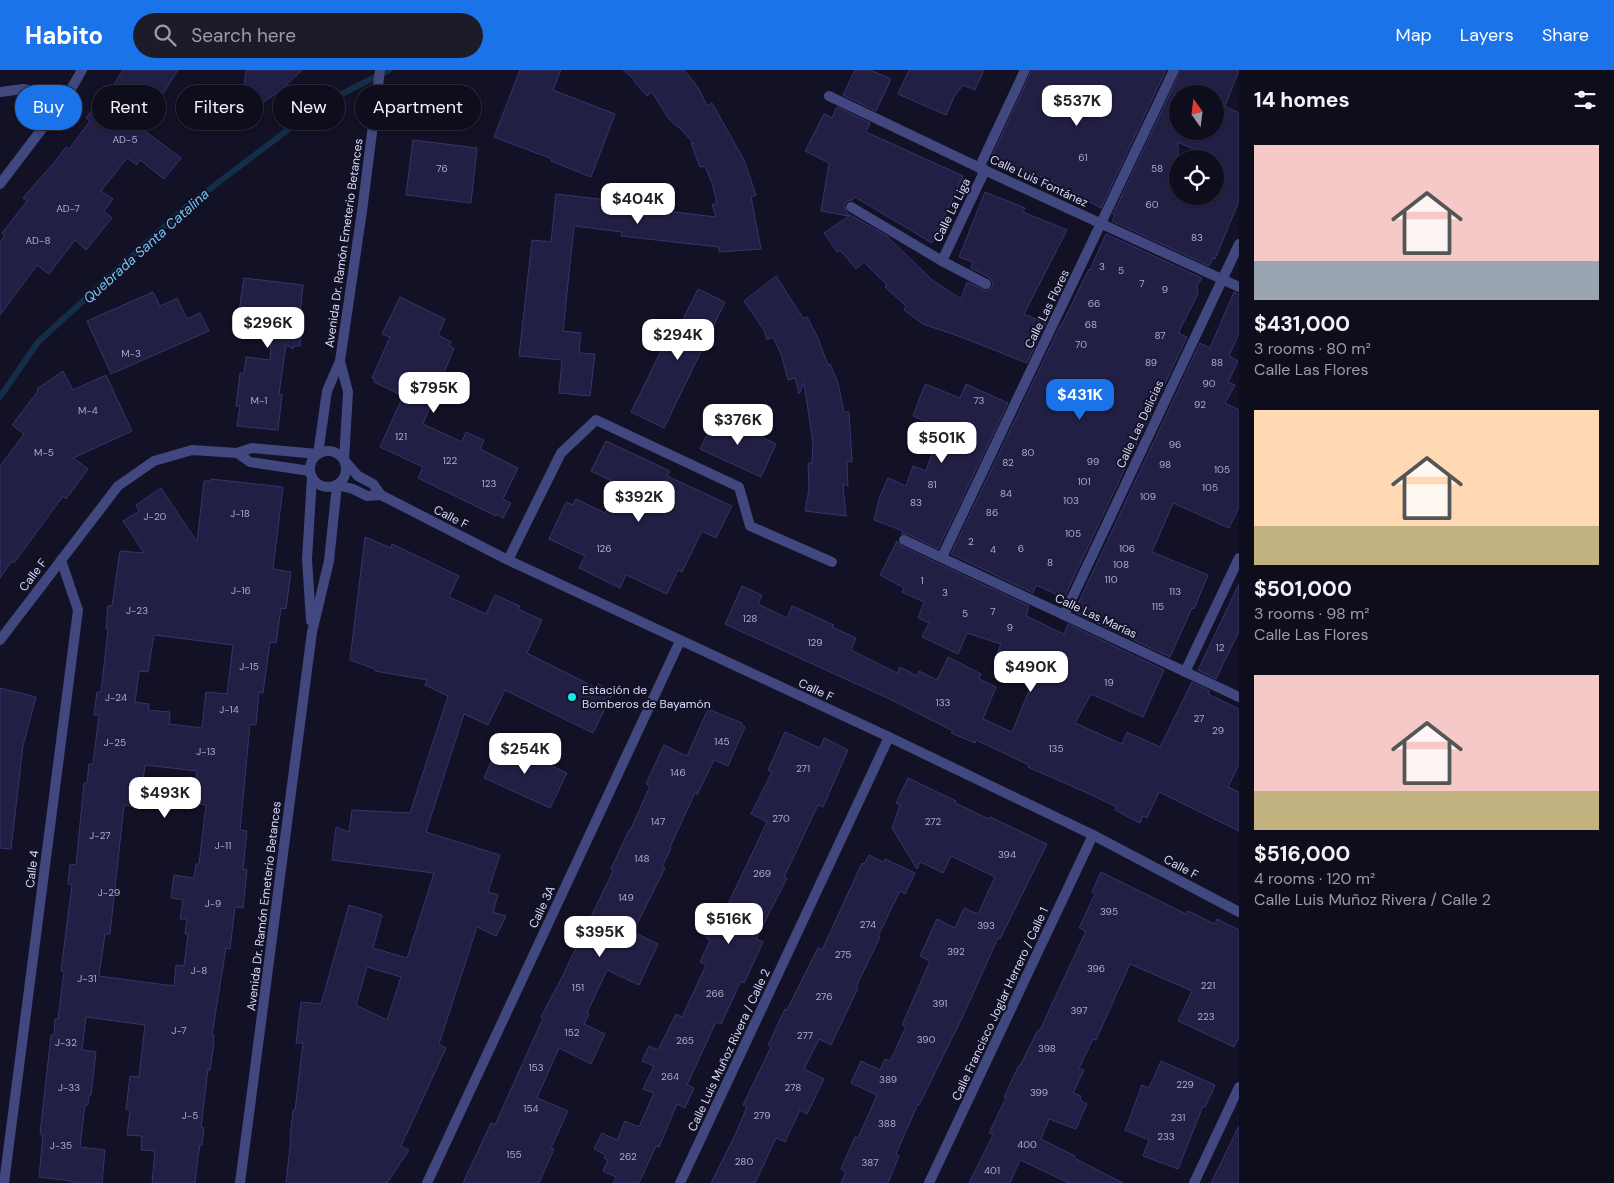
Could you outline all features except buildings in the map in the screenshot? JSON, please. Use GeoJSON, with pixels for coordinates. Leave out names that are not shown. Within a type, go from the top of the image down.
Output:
{"type":"FeatureCollection","features":[{"type":"Feature","properties":{"kind":"street"},"geometry":{"type":"LineString","coordinates":[[73,85],[82,70]]}},
{"type":"Feature","properties":{"kind":"street","name":"Avenida Dr. Ramón Emeterio Betances"},"geometry":{"type":"LineString","coordinates":[[318,454],[327,390],[340,361],[362,212],[380,70]]}},
{"type":"Feature","properties":{"kind":"street","name":"Calle La Liga"},"geometry":{"type":"LineString","coordinates":[[942,260],[1024,70]]}},
{"type":"Feature","properties":{"kind":"street","name":"Calle Las Flores"},"geometry":{"type":"LineString","coordinates":[[942,558],[1174,70]]}},
{"type":"Feature","properties":{"kind":"street"},"geometry":{"type":"LineString","coordinates":[[0,92],[15,89]]}},
{"type":"Feature","properties":{"kind":"street","name":"Calle Luis Fontánez"},"geometry":{"type":"LineString","coordinates":[[829,96],[982,169],[1239,287]]}},
{"type":"Feature","properties":{"kind":"street"},"geometry":{"type":"LineString","coordinates":[[0,184],[41,130]]}},
{"type":"Feature","properties":{"kind":"street"},"geometry":{"type":"LineString","coordinates":[[851,207],[986,284]]}},
{"type":"Feature","properties":{"kind":"street","name":"Calle Las Delicias"},"geometry":{"type":"LineString","coordinates":[[1064,615],[1239,244]]}},
{"type":"Feature","properties":{"kind":"street","name":"Avenida Dr. Ramón Emeterio Betances"},"geometry":{"type":"LineString","coordinates":[[340,361],[348,392],[344,460]]}},
{"type":"Feature","properties":{"kind":"street"},"geometry":{"type":"LineString","coordinates":[[508,560],[561,453],[596,420],[739,487],[750,526],[832,562]]}},
{"type":"Feature","properties":{"kind":"street","name":"Calle F"},"geometry":{"type":"LineString","coordinates":[[0,640],[118,486],[154,461],[192,450],[237,453],[252,448],[318,454]]}},
{"type":"Feature","properties":{"kind":"street"},"geometry":{"type":"LineString","coordinates":[[329,451],[335,452],[344,460],[345,476],[337,485],[320,486],[311,474],[313,459],[318,454],[329,451]]}},
{"type":"Feature","properties":{"kind":"street","name":"Calle F"},"geometry":{"type":"LineString","coordinates":[[237,453],[250,462],[311,474]]}},
{"type":"Feature","properties":{"kind":"street","name":"Calle F"},"geometry":{"type":"LineString","coordinates":[[344,460],[358,476],[373,484],[381,495],[508,560],[890,737],[1093,835],[1239,912]]}},
{"type":"Feature","properties":{"kind":"street","name":"Avenida Dr. Ramón Emeterio Betances"},"geometry":{"type":"LineString","coordinates":[[311,474],[307,559],[312,632]]}},
{"type":"Feature","properties":{"kind":"street","name":"Avenida Dr. Ramón Emeterio Betances"},"geometry":{"type":"LineString","coordinates":[[240,1183],[312,632],[330,561],[337,485]]}},
{"type":"Feature","properties":{"kind":"street","name":"Calle F"},"geometry":{"type":"LineString","coordinates":[[337,485],[353,488],[367,496],[381,495]]}},
{"type":"Feature","properties":{"kind":"street","name":"Calle Las Marías"},"geometry":{"type":"LineString","coordinates":[[904,540],[1239,697]]}},
{"type":"Feature","properties":{"kind":"street"},"geometry":{"type":"LineString","coordinates":[[1185,672],[1239,558]]}},
{"type":"Feature","properties":{"kind":"street","name":"Calle 4"},"geometry":{"type":"LineString","coordinates":[[4,1183],[78,610],[61,560]]}},
{"type":"Feature","properties":{"kind":"street","name":"Calle 3A"},"geometry":{"type":"LineString","coordinates":[[427,1183],[680,641]]}},
{"type":"Feature","properties":{"kind":"street","name":"Calle Luis Muñoz Rivera / Calle 2"},"geometry":{"type":"LineString","coordinates":[[680,1183],[890,737]]}},
{"type":"Feature","properties":{"kind":"street","name":"Calle Francisco Joglar Herrero / Calle 1"},"geometry":{"type":"LineString","coordinates":[[929,1183],[1093,835]]}},
{"type":"Feature","properties":{"kind":"street"},"geometry":{"type":"LineString","coordinates":[[1194,1183],[1239,1087]]}},
{"type":"Feature","properties":{"kind":"waterway","name":"Quebrada Santa Catalina"},"geometry":{"type":"LineString","coordinates":[[0,397],[38,342],[186,207],[322,104],[389,70]]}},
{"type":"Feature","properties":{"kind":"place","name":"Estación de Bomberos de Bayamón"},"geometry":{"type":"Point","coordinates":[572,697]}}]}
